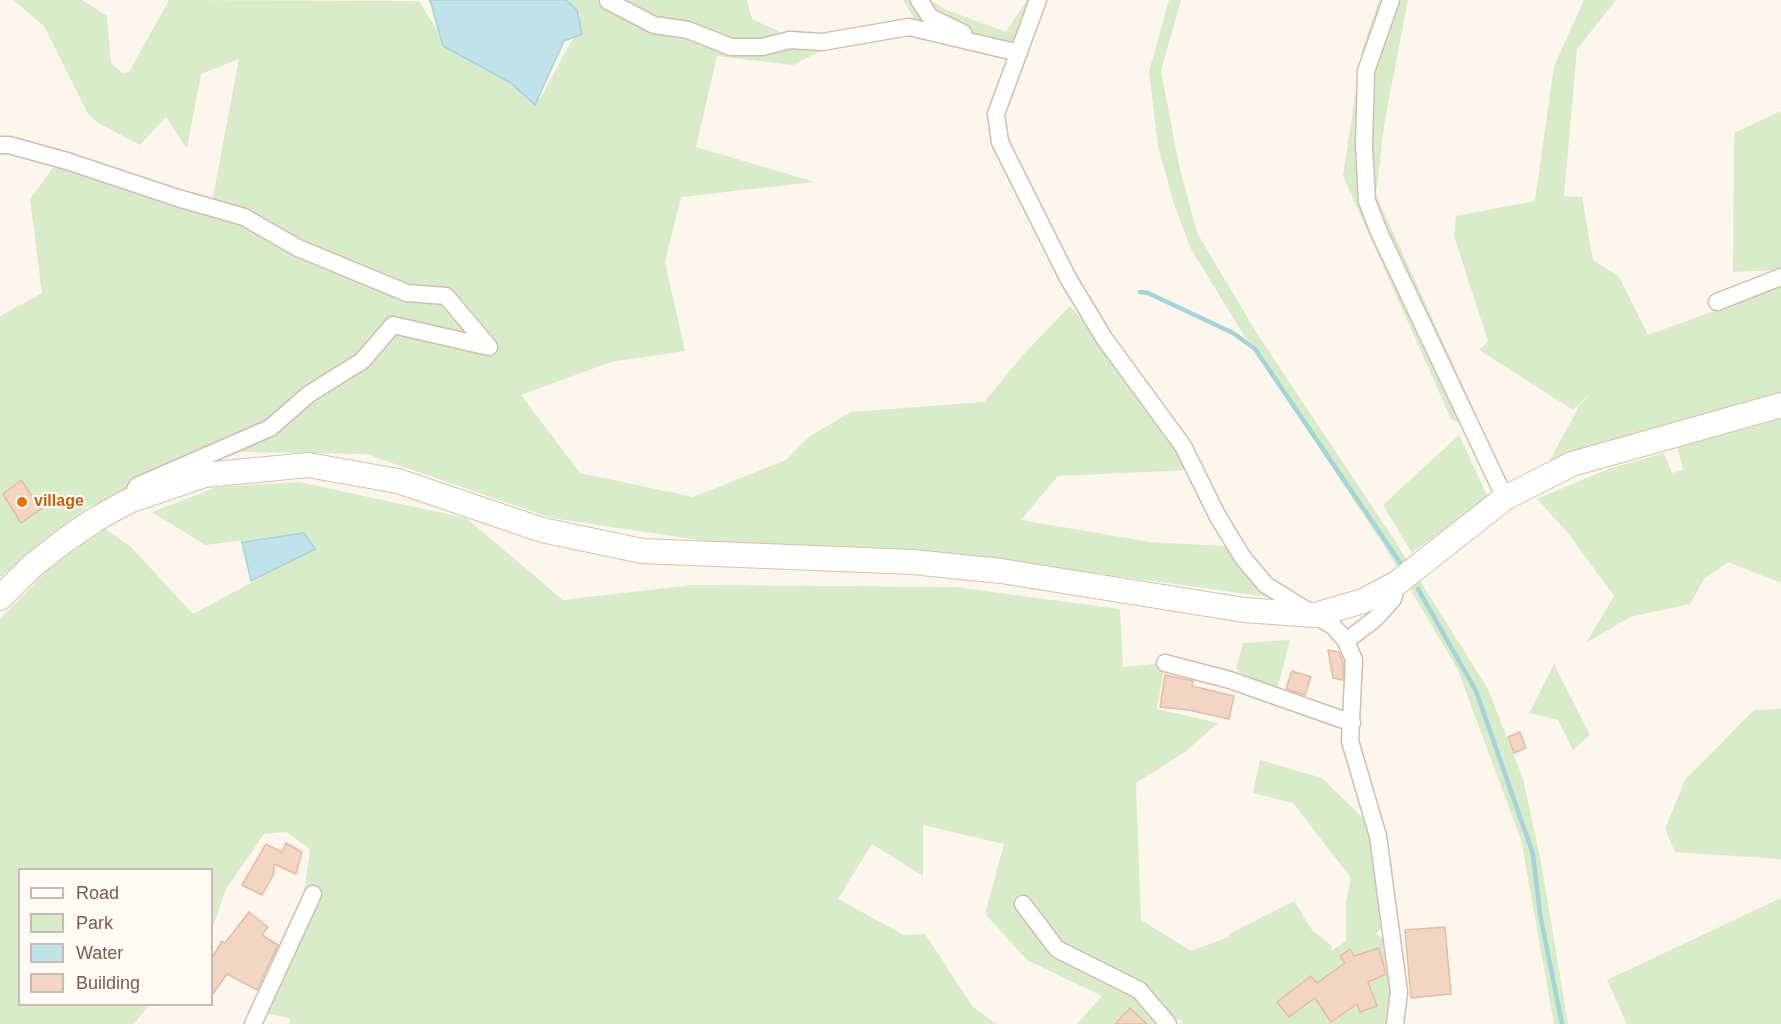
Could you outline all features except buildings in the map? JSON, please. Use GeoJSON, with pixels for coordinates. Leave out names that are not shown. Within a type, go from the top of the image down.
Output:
{"type":"FeatureCollection","features":[{"type":"Feature","properties":{"kind":"street"},"geometry":{"type":"LineString","coordinates":[[919,0],[930,16],[988,45]]}},
{"type":"Feature","properties":{"kind":"street"},"geometry":{"type":"LineString","coordinates":[[1038,0],[996,114],[1000,142],[1068,278],[1104,338],[1183,446],[1217,515],[1243,558],[1266,585],[1334,627],[1346,640],[1354,660],[1350,741],[1378,836],[1399,992],[1395,1024]]}},
{"type":"Feature","properties":{"kind":"street"},"geometry":{"type":"LineString","coordinates":[[1391,0],[1366,71],[1364,146],[1367,201],[1379,232],[1505,498]]}},
{"type":"Feature","properties":{"kind":"street"},"geometry":{"type":"LineString","coordinates":[[608,1],[654,26],[688,30],[731,47],[762,47],[790,40],[822,42],[909,27],[1019,53]]}},
{"type":"Feature","properties":{"kind":"street"},"geometry":{"type":"LineString","coordinates":[[0,145],[9,145],[67,162],[244,217],[298,248],[407,293],[446,296],[489,347],[393,325],[362,361],[317,388],[270,428],[137,486],[129,501]]}},
{"type":"Feature","properties":{"kind":"street"},"geometry":{"type":"LineString","coordinates":[[1717,302],[1781,277]]}},
{"type":"Feature","properties":{"kind":"street"},"geometry":{"type":"LineString","coordinates":[[0,598],[32,566],[64,541],[96,519],[129,501],[205,475],[308,465],[398,481],[542,530],[642,551],[924,563],[1012,573],[1244,610],[1315,615],[1363,601],[1397,583],[1505,498],[1572,464],[1781,405]]}},
{"type":"Feature","properties":{"kind":"street"},"geometry":{"type":"LineString","coordinates":[[1346,640],[1375,619],[1393,599],[1397,583]]}},
{"type":"Feature","properties":{"kind":"street"},"geometry":{"type":"LineString","coordinates":[[1165,663],[1230,680],[1352,723]]}},
{"type":"Feature","properties":{"kind":"street"},"geometry":{"type":"LineString","coordinates":[[253,1024],[313,894]]}},
{"type":"Feature","properties":{"kind":"street"},"geometry":{"type":"LineString","coordinates":[[1023,904],[1057,949],[1140,990],[1168,1024]]}},
{"type":"Feature","properties":{"kind":"green space"},"geometry":{"type":"Polygon","coordinates":[[[13,0],[82,0],[107,16],[111,63],[122,73],[129,72],[169,0],[419,1],[450,51],[540,99],[573,38],[580,15],[562,0],[747,0],[752,19],[821,51],[793,65],[717,56],[696,147],[815,182],[681,197],[665,262],[685,351],[611,362],[521,395],[580,473],[693,497],[786,460],[807,438],[851,412],[984,402],[1022,356],[1070,306],[1159,412],[1188,470],[1058,476],[1021,520],[1150,542],[1224,546],[1268,597],[972,556],[733,545],[551,518],[366,454],[241,452],[86,507],[73,524],[0,577],[0,316],[42,293],[30,199],[63,154],[211,207],[239,59],[201,74],[187,149],[166,117],[140,145],[98,123],[88,114],[44,26],[13,0]]]}},
{"type":"Feature","properties":{"kind":"green space"},"geometry":{"type":"Polygon","coordinates":[[[903,0],[931,0],[944,9],[1006,32],[1027,0],[1046,0],[1015,52],[921,30],[903,0]]]}},
{"type":"Feature","properties":{"kind":"green space"},"geometry":{"type":"Polygon","coordinates":[[[1169,0],[1181,0],[1161,71],[1179,165],[1197,233],[1258,335],[1395,541],[1488,689],[1523,779],[1541,862],[1568,1024],[1554,1024],[1521,840],[1457,668],[1383,544],[1240,329],[1191,249],[1174,204],[1158,146],[1149,71],[1169,0]]]}},
{"type":"Feature","properties":{"kind":"green space"},"geometry":{"type":"Polygon","coordinates":[[[1379,0],[1408,0],[1384,125],[1376,195],[1486,436],[1451,419],[1343,176],[1362,50],[1379,0]]]}},
{"type":"Feature","properties":{"kind":"green space"},"geometry":{"type":"Polygon","coordinates":[[[1584,0],[1616,0],[1577,49],[1564,196],[1582,197],[1593,260],[1619,277],[1648,335],[1781,287],[1781,401],[1663,434],[1549,462],[1579,406],[1592,392],[1573,410],[1479,350],[1488,341],[1454,236],[1456,216],[1535,201],[1554,66],[1584,0]]]}},
{"type":"Feature","properties":{"kind":"green space"},"geometry":{"type":"Polygon","coordinates":[[[1781,111],[1781,270],[1733,272],[1734,133],[1781,111]]]}},
{"type":"Feature","properties":{"kind":"green space"},"geometry":{"type":"Polygon","coordinates":[[[1781,410],[1781,583],[1728,562],[1704,579],[1690,604],[1630,617],[1586,643],[1614,596],[1568,533],[1537,499],[1608,469],[1664,453],[1672,473],[1683,470],[1677,445],[1781,410]]]}},
{"type":"Feature","properties":{"kind":"green space"},"geometry":{"type":"Polygon","coordinates":[[[1459,435],[1488,497],[1412,553],[1383,505],[1459,435]]]}},
{"type":"Feature","properties":{"kind":"green space"},"geometry":{"type":"Polygon","coordinates":[[[299,482],[466,518],[563,600],[692,585],[955,587],[1120,609],[1123,667],[1165,663],[1157,709],[1218,723],[1185,752],[1136,783],[1141,920],[1191,951],[1229,937],[1229,934],[1294,901],[1312,930],[1332,946],[1331,951],[1346,941],[1346,902],[1351,878],[1293,803],[1253,793],[1260,760],[1322,778],[1366,821],[1380,880],[1384,925],[1376,934],[1387,942],[1393,996],[1388,1024],[1179,1024],[1182,1020],[1167,1018],[1167,1024],[1077,1024],[1102,996],[1027,960],[985,914],[1004,844],[923,825],[923,876],[872,844],[838,899],[904,935],[925,934],[973,1007],[997,1024],[289,1024],[290,1018],[259,1012],[299,931],[310,849],[286,832],[264,834],[226,889],[213,927],[213,868],[18,868],[18,1006],[148,1006],[134,1024],[0,1024],[0,619],[61,556],[103,527],[131,547],[193,614],[314,549],[304,533],[205,545],[152,512],[217,487],[299,482]]]}},
{"type":"Feature","properties":{"kind":"green space"},"geometry":{"type":"Polygon","coordinates":[[[1290,640],[1276,694],[1257,685],[1236,669],[1243,643],[1290,640]]]}},
{"type":"Feature","properties":{"kind":"green space"},"geometry":{"type":"Polygon","coordinates":[[[1554,664],[1590,735],[1573,750],[1558,720],[1529,713],[1554,664]]]}},
{"type":"Feature","properties":{"kind":"green space"},"geometry":{"type":"Polygon","coordinates":[[[1781,709],[1781,859],[1675,852],[1665,829],[1685,780],[1754,710],[1781,709]]]}},
{"type":"Feature","properties":{"kind":"green space"},"geometry":{"type":"Polygon","coordinates":[[[1781,898],[1781,1024],[1627,1024],[1607,980],[1781,898]]]}},
{"type":"Feature","properties":{"kind":"water"},"geometry":{"type":"Polygon","coordinates":[[[430,0],[566,0],[577,10],[582,34],[564,41],[535,105],[511,83],[443,46],[430,0]]]}},
{"type":"Feature","properties":{"kind":"water"},"geometry":{"type":"Polygon","coordinates":[[[304,533],[315,549],[251,581],[242,542],[304,533]]]}},
{"type":"Feature","properties":{"kind":"waterway"},"geometry":{"type":"LineString","coordinates":[[1140,292],[1148,293],[1233,333],[1255,349],[1401,564]]}},
{"type":"Feature","properties":{"kind":"waterway"},"geometry":{"type":"LineString","coordinates":[[1418,589],[1476,691],[1533,854],[1540,914],[1562,1024]]}},
{"type":"Feature","properties":{"kind":"place","name":"village"},"geometry":{"type":"Point","coordinates":[22,502]}}]}
